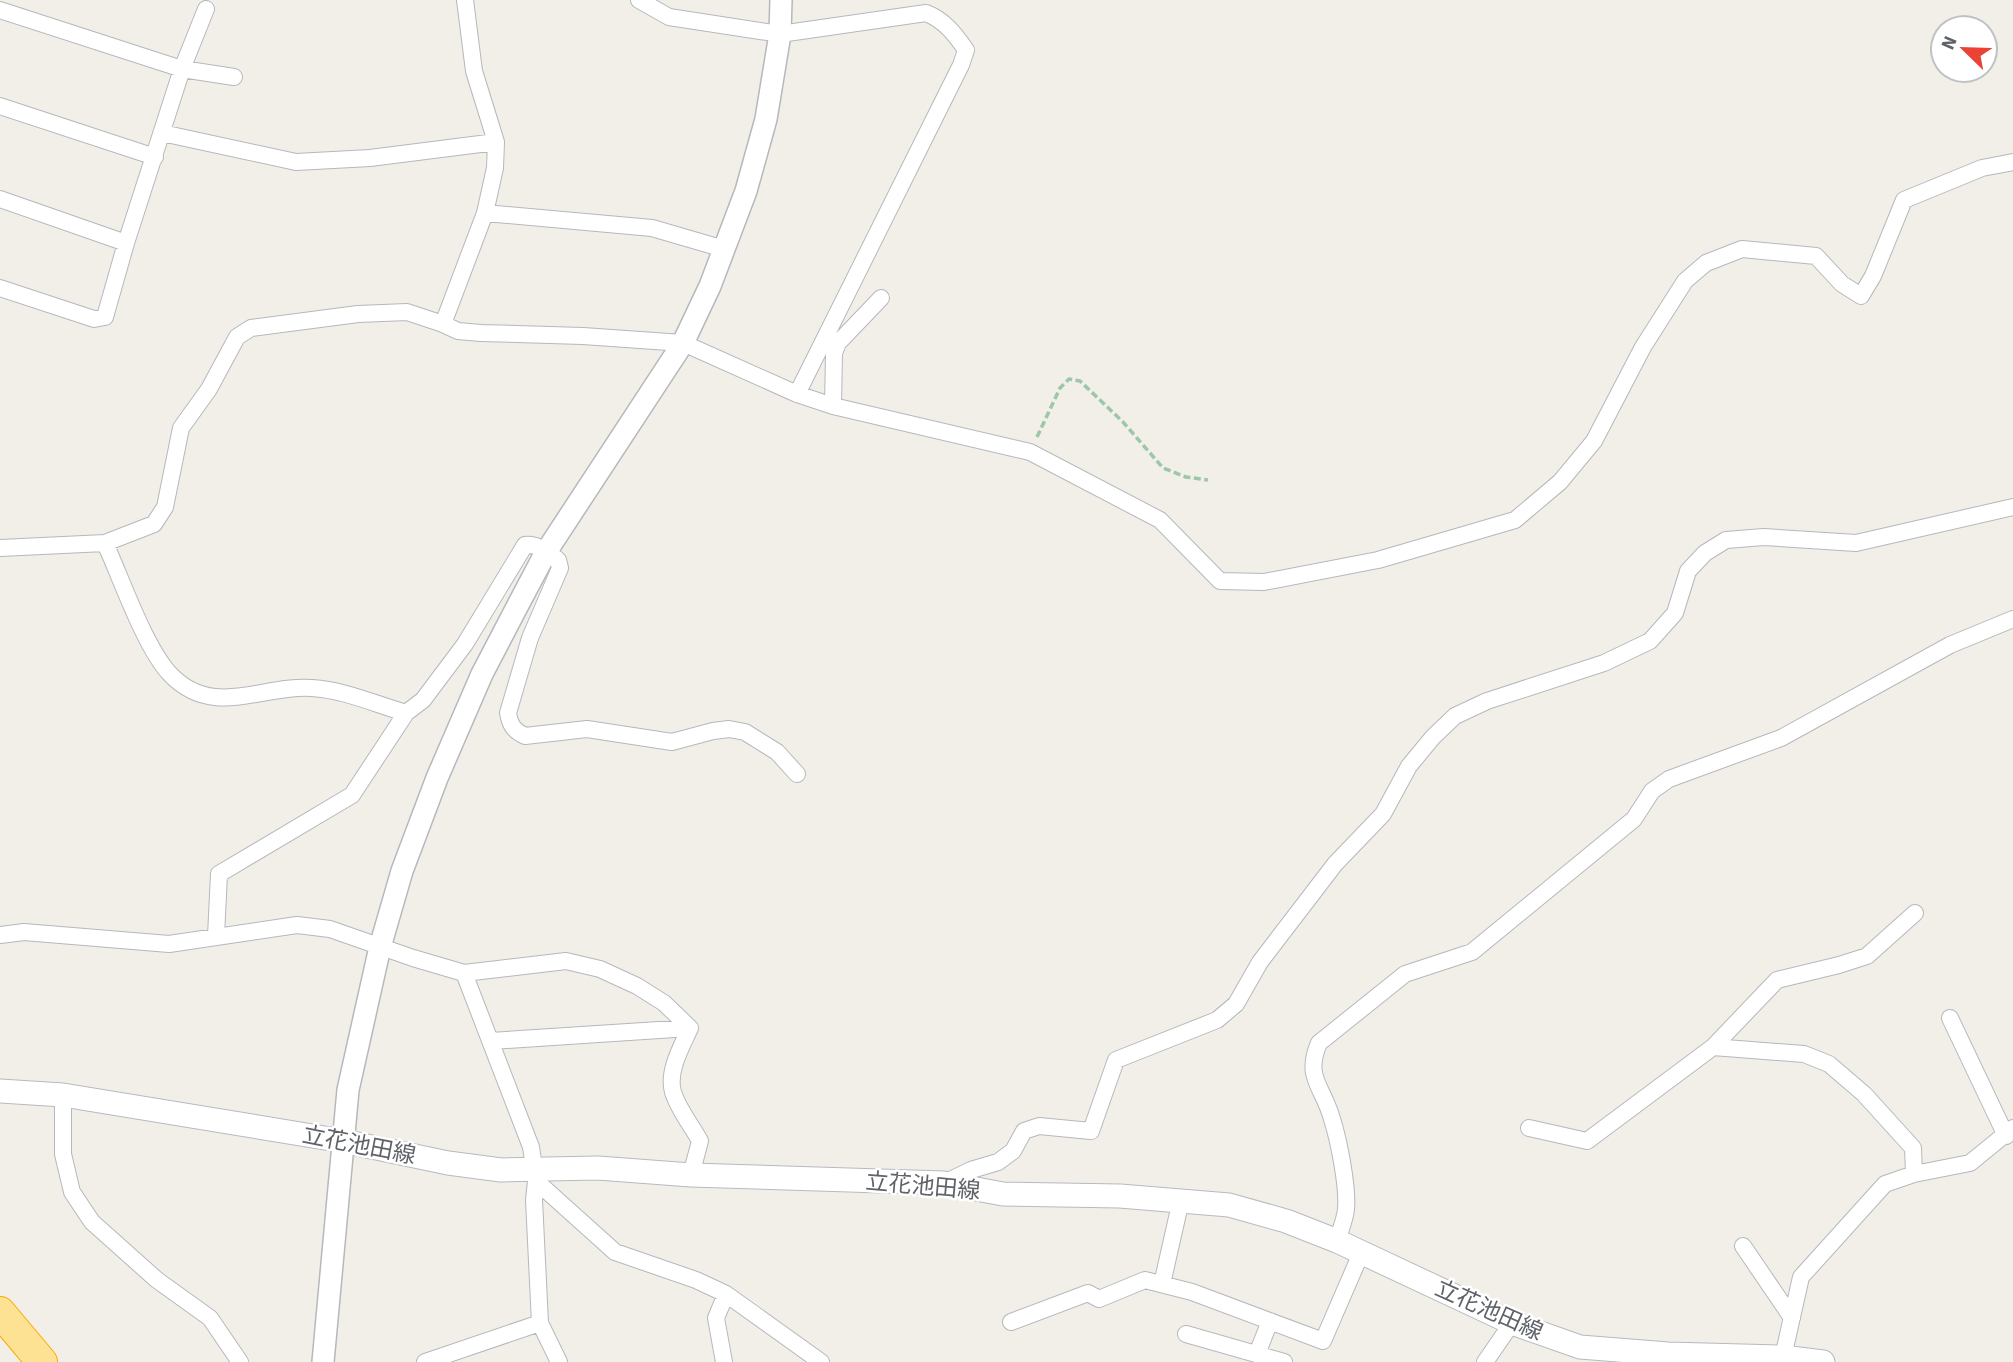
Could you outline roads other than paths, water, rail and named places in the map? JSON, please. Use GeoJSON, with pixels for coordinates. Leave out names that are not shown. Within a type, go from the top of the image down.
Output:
{"type":"FeatureCollection","features":[{"type":"Feature","properties":{"kind":"highway"},"geometry":{"type":"LineString","coordinates":[[0,1312],[42,1362]]}},
{"type":"Feature","properties":{"kind":"main road","name":"立花池田線"},"geometry":{"type":"LineString","coordinates":[[0,1090],[62,1095],[536,1176],[598,1168],[691,1175],[944,1183],[1003,1194],[1119,1196],[1181,1200],[1240,1208],[1286,1221],[1362,1251],[1512,1323],[1580,1348],[1667,1358],[1783,1357],[1823,1362]]}},
{"type":"Feature","properties":{"kind":"street"},"geometry":{"type":"LineString","coordinates":[[443,324],[485,213],[495,168],[496,142],[474,72],[465,0]]}},
{"type":"Feature","properties":{"kind":"street"},"geometry":{"type":"LineString","coordinates":[[639,0],[669,17],[780,34],[926,13],[952,31],[966,50],[961,65],[797,394]]}},
{"type":"Feature","properties":{"kind":"street"},"geometry":{"type":"LineString","coordinates":[[323,1362],[348,1090],[380,947],[402,871],[437,778],[482,674],[546,552],[683,343],[710,286],[746,191],[766,119],[780,34],[781,0]]}},
{"type":"Feature","properties":{"kind":"street"},"geometry":{"type":"LineString","coordinates":[[0,288],[94,319],[105,317],[182,69],[206,9]]}},
{"type":"Feature","properties":{"kind":"street"},"geometry":{"type":"LineString","coordinates":[[0,10],[182,69],[234,77]]}},
{"type":"Feature","properties":{"kind":"street"},"geometry":{"type":"LineString","coordinates":[[0,106],[155,157]]}},
{"type":"Feature","properties":{"kind":"street"},"geometry":{"type":"LineString","coordinates":[[162,133],[296,162],[370,159],[496,142]]}},
{"type":"Feature","properties":{"kind":"street"},"geometry":{"type":"LineString","coordinates":[[0,548],[105,542],[153,524],[165,507],[181,428],[209,389],[237,337],[251,328],[358,314],[407,312],[458,331],[481,334],[583,336],[683,343],[797,394],[833,406],[1030,452],[1160,520],[1220,581],[1264,582],[1378,560],[1515,520],[1560,482],[1594,441],[1643,347],[1685,281],[1706,263],[1742,249],[1816,256],[1842,284],[1860,296],[1873,275],[1903,200],[1982,168],[2013,162]]}},
{"type":"Feature","properties":{"kind":"street"},"geometry":{"type":"LineString","coordinates":[[0,199],[126,243]]}},
{"type":"Feature","properties":{"kind":"street"},"geometry":{"type":"LineString","coordinates":[[485,213],[652,228],[724,249]]}},
{"type":"Feature","properties":{"kind":"street"},"geometry":{"type":"LineString","coordinates":[[833,406],[834,353],[838,343],[881,298]]}},
{"type":"Feature","properties":{"kind":"street"},"geometry":{"type":"LineString","coordinates":[[944,1183],[971,1170],[998,1162],[1013,1152],[1024,1131],[1039,1126],[1091,1131],[1116,1060],[1217,1020],[1236,1004],[1260,962],[1326,875],[1383,814],[1409,766],[1455,716],[1487,701],[1604,663],[1650,641],[1675,613],[1688,571],[1705,553],[1726,540],[1764,537],[1856,543],[2013,507]]}},
{"type":"Feature","properties":{"kind":"street"},"geometry":{"type":"LineString","coordinates":[[105,542],[150,643],[170,673],[195,693],[233,699],[307,688],[327,689],[406,713]]}},
{"type":"Feature","properties":{"kind":"street"},"geometry":{"type":"LineString","coordinates":[[216,936],[219,874],[352,795],[406,713],[423,700],[465,645],[525,545],[531,544],[546,552],[558,560],[560,568],[530,638],[508,713],[516,732],[525,736],[587,730],[672,742],[729,729],[744,732],[777,752],[797,774]]}},
{"type":"Feature","properties":{"kind":"street"},"geometry":{"type":"LineString","coordinates":[[1337,1241],[1346,1210],[1342,1166],[1332,1118],[1312,1070],[1314,1055],[1320,1043],[1405,974],[1472,952],[1634,820],[1652,791],[1669,779],[1780,738],[1950,646],[2013,619]]}},
{"type":"Feature","properties":{"kind":"street"},"geometry":{"type":"LineString","coordinates":[[1530,1128],[1587,1141],[1713,1046],[1777,979],[1867,956],[1915,913]]}},
{"type":"Feature","properties":{"kind":"street"},"geometry":{"type":"LineString","coordinates":[[0,935],[24,932],[169,944],[297,925],[330,929],[464,973],[566,961],[600,969],[664,1003],[690,1028]]}},
{"type":"Feature","properties":{"kind":"street"},"geometry":{"type":"LineString","coordinates":[[464,973],[531,1147],[536,1176],[534,1200],[540,1323],[559,1362]]}},
{"type":"Feature","properties":{"kind":"street"},"geometry":{"type":"LineString","coordinates":[[1783,1357],[1801,1277],[1885,1184],[1914,1174],[1970,1163],[2009,1132],[1950,1018]]}},
{"type":"Feature","properties":{"kind":"street"},"geometry":{"type":"LineString","coordinates":[[491,1041],[690,1028]]}},
{"type":"Feature","properties":{"kind":"street"},"geometry":{"type":"LineString","coordinates":[[690,1028],[677,1056],[672,1082],[673,1093],[700,1141],[691,1175]]}},
{"type":"Feature","properties":{"kind":"street"},"geometry":{"type":"LineString","coordinates":[[1713,1046],[1804,1054],[1829,1064],[1864,1094],[1913,1148],[1914,1174]]}},
{"type":"Feature","properties":{"kind":"street"},"geometry":{"type":"LineString","coordinates":[[62,1095],[63,1154],[72,1192],[92,1222],[157,1280],[210,1318],[240,1362]]}},
{"type":"Feature","properties":{"kind":"street"},"geometry":{"type":"LineString","coordinates":[[536,1176],[615,1252],[696,1280],[726,1294],[821,1362]]}},
{"type":"Feature","properties":{"kind":"street"},"geometry":{"type":"LineString","coordinates":[[1162,1284],[1181,1200]]}},
{"type":"Feature","properties":{"kind":"street"},"geometry":{"type":"LineString","coordinates":[[1743,1246],[1792,1318]]}},
{"type":"Feature","properties":{"kind":"street"},"geometry":{"type":"LineString","coordinates":[[1011,1322],[1088,1293],[1099,1299],[1145,1280],[1192,1292],[1323,1341],[1362,1251]]}},
{"type":"Feature","properties":{"kind":"street"},"geometry":{"type":"LineString","coordinates":[[724,1362],[716,1318],[726,1294]]}},
{"type":"Feature","properties":{"kind":"street"},"geometry":{"type":"LineString","coordinates":[[1257,1354],[1270,1321]]}},
{"type":"Feature","properties":{"kind":"street"},"geometry":{"type":"LineString","coordinates":[[425,1362],[540,1323]]}},
{"type":"Feature","properties":{"kind":"street"},"geometry":{"type":"LineString","coordinates":[[1485,1362],[1512,1323]]}},
{"type":"Feature","properties":{"kind":"street"},"geometry":{"type":"LineString","coordinates":[[1186,1334],[1284,1362]]}}]}
